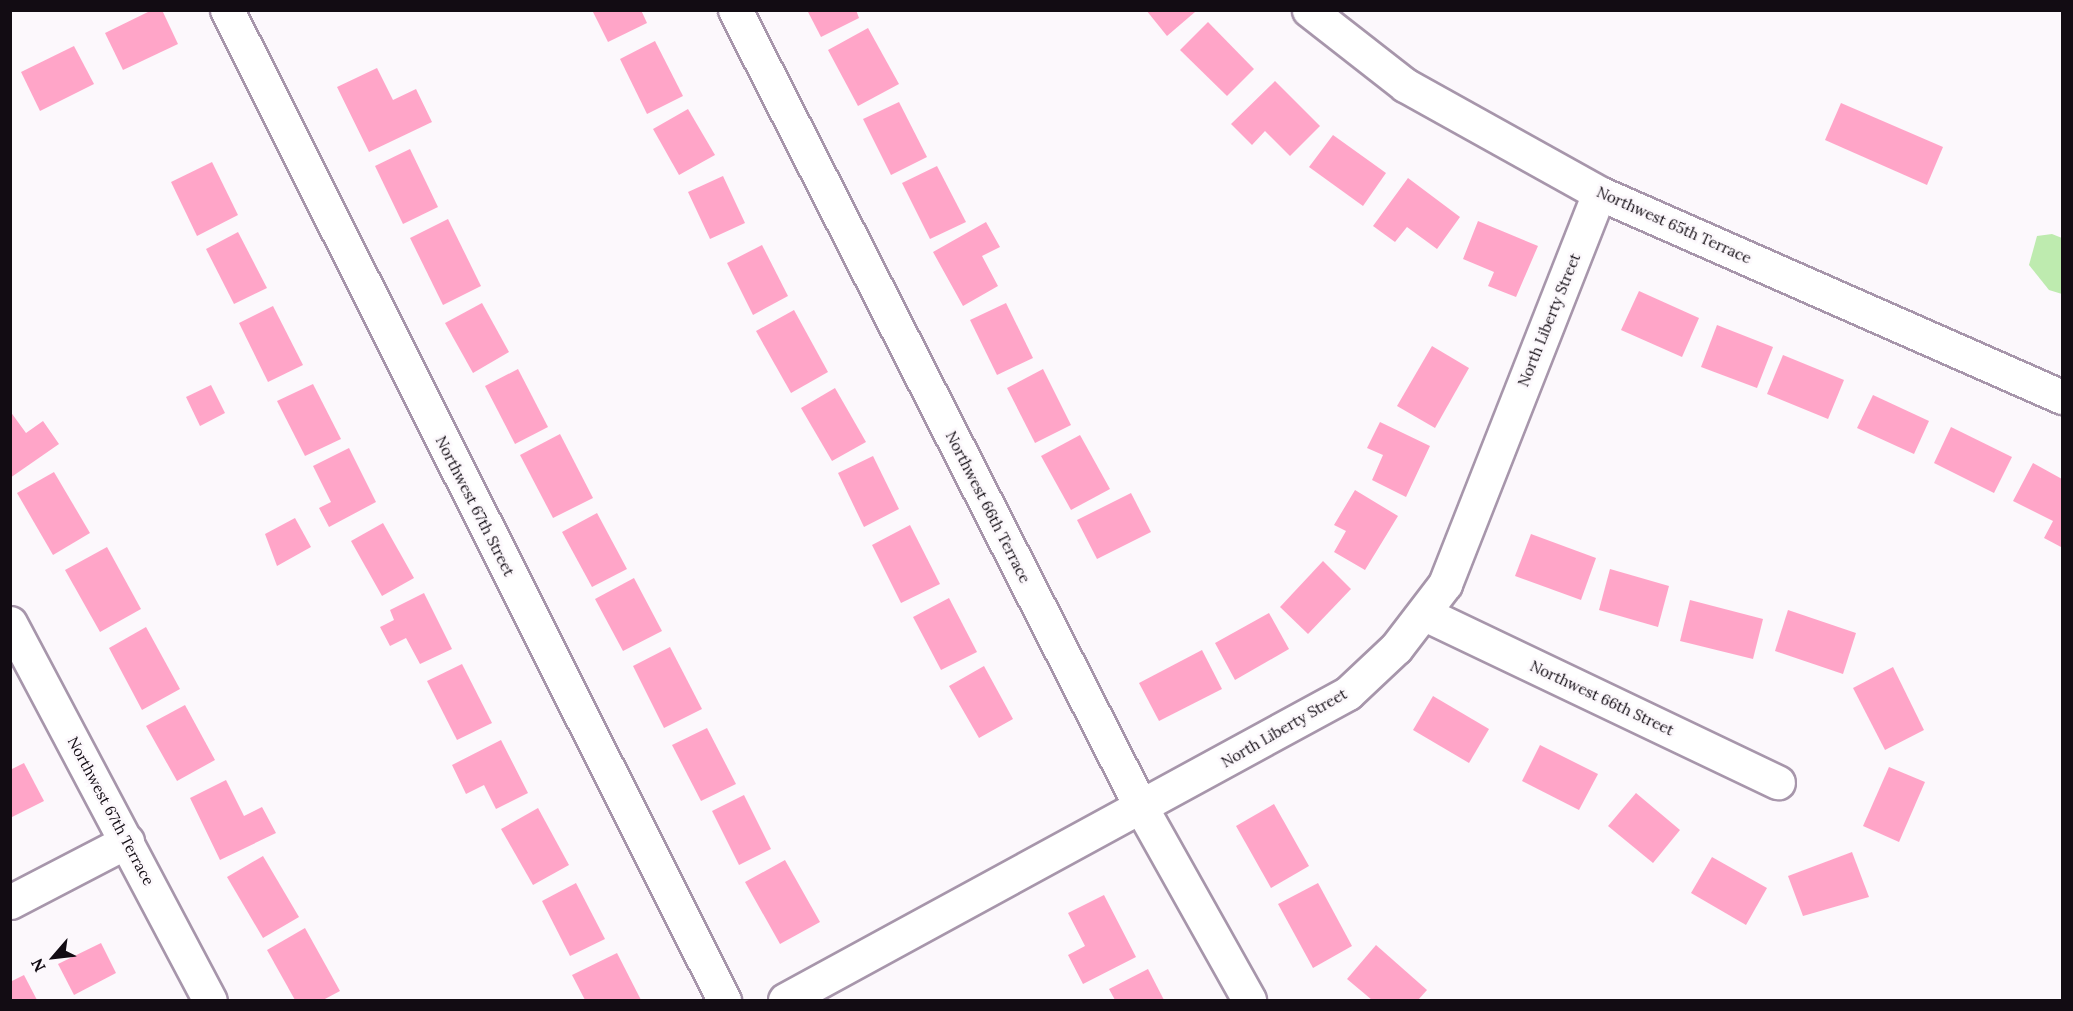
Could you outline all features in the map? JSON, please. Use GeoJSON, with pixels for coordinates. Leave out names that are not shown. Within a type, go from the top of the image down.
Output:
{"type":"FeatureCollection","features":[{"type":"Feature","properties":{"kind":"street","name":"Northwest 67th Street"},"geometry":{"type":"LineString","coordinates":[[227,10],[724,1000]]}},
{"type":"Feature","properties":{"kind":"street","name":"Northwest 66th Terrace"},"geometry":{"type":"LineString","coordinates":[[735,10],[1142,809],[1248,1000]]}},
{"type":"Feature","properties":{"kind":"street","name":"Northwest 65th Terrace"},"geometry":{"type":"LineString","coordinates":[[1309,10],[1405,85],[1599,193],[2062,397]]}},
{"type":"Feature","properties":{"kind":"street","name":"North Liberty Street"},"geometry":{"type":"LineString","coordinates":[[785,1000],[1142,809],[1348,693],[1425,614],[1445,584],[1599,193]]}},
{"type":"Feature","properties":{"kind":"street","name":"Northwest 66th Street"},"geometry":{"type":"LineString","coordinates":[[1425,614],[1778,782]]}},
{"type":"Feature","properties":{"kind":"street","name":"Northwest 67th Terrace"},"geometry":{"type":"LineString","coordinates":[[10,623],[210,1000]]}},
{"type":"Feature","properties":{"kind":"street"},"geometry":{"type":"LineString","coordinates":[[10,902],[127,841]]}},
{"type":"Feature","properties":{"kind":"green space"},"geometry":{"type":"Polygon","coordinates":[[[2052,234],[2062,238],[2062,294],[2049,290],[2029,265],[2037,236],[2052,234]]]}},
{"type":"Feature","properties":{"kind":"building"},"geometry":{"type":"Polygon","coordinates":[[[152,10],[162,10],[178,44],[123,70],[105,33],[152,10]]]}},
{"type":"Feature","properties":{"kind":"building"},"geometry":{"type":"Polygon","coordinates":[[[592,10],[641,10],[647,23],[608,42],[592,10]]]}},
{"type":"Feature","properties":{"kind":"building"},"geometry":{"type":"Polygon","coordinates":[[[807,10],[856,10],[859,18],[821,37],[807,10]]]}},
{"type":"Feature","properties":{"kind":"building"},"geometry":{"type":"Polygon","coordinates":[[[1146,10],[1194,10],[1195,12],[1167,36],[1146,10]]]}},
{"type":"Feature","properties":{"kind":"building"},"geometry":{"type":"Polygon","coordinates":[[[1208,22],[1254,69],[1227,96],[1180,50],[1208,22]]]}},
{"type":"Feature","properties":{"kind":"building"},"geometry":{"type":"Polygon","coordinates":[[[868,28],[899,84],[858,106],[828,50],[868,28]]]}},
{"type":"Feature","properties":{"kind":"building"},"geometry":{"type":"Polygon","coordinates":[[[655,41],[683,96],[647,114],[620,59],[655,41]]]}},
{"type":"Feature","properties":{"kind":"building"},"geometry":{"type":"Polygon","coordinates":[[[74,46],[94,84],[40,111],[21,72],[74,46]]]}},
{"type":"Feature","properties":{"kind":"building"},"geometry":{"type":"Polygon","coordinates":[[[377,68],[393,100],[416,89],[432,122],[369,152],[337,87],[377,68]]]}},
{"type":"Feature","properties":{"kind":"building"},"geometry":{"type":"Polygon","coordinates":[[[1275,81],[1320,126],[1290,156],[1265,131],[1252,145],[1231,124],[1275,81]]]}},
{"type":"Feature","properties":{"kind":"building"},"geometry":{"type":"Polygon","coordinates":[[[899,102],[927,157],[891,175],[863,119],[899,102]]]}},
{"type":"Feature","properties":{"kind":"building"},"geometry":{"type":"Polygon","coordinates":[[[1841,103],[1943,147],[1927,185],[1825,140],[1841,103]]]}},
{"type":"Feature","properties":{"kind":"building"},"geometry":{"type":"Polygon","coordinates":[[[688,109],[715,155],[679,175],[653,129],[688,109]]]}},
{"type":"Feature","properties":{"kind":"building"},"geometry":{"type":"Polygon","coordinates":[[[1333,135],[1386,173],[1363,206],[1309,167],[1333,135]]]}},
{"type":"Feature","properties":{"kind":"building"},"geometry":{"type":"Polygon","coordinates":[[[410,149],[438,207],[403,224],[375,166],[410,149]]]}},
{"type":"Feature","properties":{"kind":"building"},"geometry":{"type":"Polygon","coordinates":[[[212,162],[238,215],[197,236],[171,182],[212,162]]]}},
{"type":"Feature","properties":{"kind":"building"},"geometry":{"type":"Polygon","coordinates":[[[937,166],[966,222],[930,239],[902,183],[937,166]]]}},
{"type":"Feature","properties":{"kind":"building"},"geometry":{"type":"Polygon","coordinates":[[[723,176],[745,223],[710,239],[688,192],[723,176]]]}},
{"type":"Feature","properties":{"kind":"building"},"geometry":{"type":"Polygon","coordinates":[[[1408,178],[1460,217],[1437,249],[1407,227],[1395,242],[1373,226],[1408,178]]]}},
{"type":"Feature","properties":{"kind":"building"},"geometry":{"type":"Polygon","coordinates":[[[448,219],[481,286],[443,305],[410,238],[448,219]]]}},
{"type":"Feature","properties":{"kind":"building"},"geometry":{"type":"Polygon","coordinates":[[[1478,221],[1538,246],[1516,297],[1488,286],[1494,272],[1463,259],[1478,221]]]}},
{"type":"Feature","properties":{"kind":"building"},"geometry":{"type":"Polygon","coordinates":[[[986,222],[1000,247],[982,256],[998,286],[963,306],[933,252],[986,222]]]}},
{"type":"Feature","properties":{"kind":"building"},"geometry":{"type":"Polygon","coordinates":[[[238,232],[267,288],[234,304],[206,249],[238,232]]]}},
{"type":"Feature","properties":{"kind":"building"},"geometry":{"type":"Polygon","coordinates":[[[762,245],[788,296],[753,315],[727,263],[762,245]]]}},
{"type":"Feature","properties":{"kind":"building"},"geometry":{"type":"Polygon","coordinates":[[[1639,291],[1699,318],[1682,357],[1621,330],[1639,291]]]}},
{"type":"Feature","properties":{"kind":"building"},"geometry":{"type":"Polygon","coordinates":[[[482,303],[509,352],[473,373],[445,323],[482,303]]]}},
{"type":"Feature","properties":{"kind":"building"},"geometry":{"type":"Polygon","coordinates":[[[1006,303],[1033,358],[997,375],[970,320],[1006,303]]]}},
{"type":"Feature","properties":{"kind":"building"},"geometry":{"type":"Polygon","coordinates":[[[273,306],[303,365],[268,382],[239,323],[273,306]]]}},
{"type":"Feature","properties":{"kind":"building"},"geometry":{"type":"Polygon","coordinates":[[[794,310],[828,372],[791,393],[756,331],[794,310]]]}},
{"type":"Feature","properties":{"kind":"building"},"geometry":{"type":"Polygon","coordinates":[[[1717,325],[1773,347],[1757,388],[1701,367],[1717,325]]]}},
{"type":"Feature","properties":{"kind":"building"},"geometry":{"type":"Polygon","coordinates":[[[1432,346],[1469,368],[1435,428],[1397,406],[1432,346]]]}},
{"type":"Feature","properties":{"kind":"building"},"geometry":{"type":"Polygon","coordinates":[[[1783,355],[1844,380],[1828,419],[1767,394],[1783,355]]]}},
{"type":"Feature","properties":{"kind":"building"},"geometry":{"type":"Polygon","coordinates":[[[518,369],[548,427],[515,444],[485,386],[518,369]]]}},
{"type":"Feature","properties":{"kind":"building"},"geometry":{"type":"Polygon","coordinates":[[[1043,369],[1071,425],[1035,443],[1007,388],[1043,369]]]}},
{"type":"Feature","properties":{"kind":"building"},"geometry":{"type":"Polygon","coordinates":[[[313,384],[341,439],[305,456],[277,401],[313,384]]]}},
{"type":"Feature","properties":{"kind":"building"},"geometry":{"type":"Polygon","coordinates":[[[211,385],[225,413],[200,426],[186,397],[211,385]]]}},
{"type":"Feature","properties":{"kind":"building"},"geometry":{"type":"Polygon","coordinates":[[[835,388],[866,442],[832,461],[801,408],[835,388]]]}},
{"type":"Feature","properties":{"kind":"building"},"geometry":{"type":"Polygon","coordinates":[[[1873,395],[1929,421],[1914,454],[1857,428],[1873,395]]]}},
{"type":"Feature","properties":{"kind":"building"},"geometry":{"type":"Polygon","coordinates":[[[10,411],[26,433],[43,421],[59,444],[10,478],[10,411]]]}},
{"type":"Feature","properties":{"kind":"building"},"geometry":{"type":"Polygon","coordinates":[[[1380,422],[1430,446],[1406,497],[1372,480],[1383,455],[1367,448],[1380,422]]]}},
{"type":"Feature","properties":{"kind":"building"},"geometry":{"type":"Polygon","coordinates":[[[1951,427],[2012,457],[1994,493],[1934,463],[1951,427]]]}},
{"type":"Feature","properties":{"kind":"building"},"geometry":{"type":"Polygon","coordinates":[[[560,434],[593,498],[553,518],[520,455],[560,434]]]}},
{"type":"Feature","properties":{"kind":"building"},"geometry":{"type":"Polygon","coordinates":[[[1080,435],[1110,489],[1071,510],[1041,456],[1080,435]]]}},
{"type":"Feature","properties":{"kind":"building"},"geometry":{"type":"Polygon","coordinates":[[[349,448],[376,502],[329,527],[319,508],[331,502],[313,466],[349,448]]]}},
{"type":"Feature","properties":{"kind":"building"},"geometry":{"type":"Polygon","coordinates":[[[873,456],[899,509],[864,527],[838,473],[873,456]]]}},
{"type":"Feature","properties":{"kind":"building"},"geometry":{"type":"Polygon","coordinates":[[[2033,463],[2062,479],[2061,547],[2044,538],[2053,521],[2013,501],[2033,463]]]}},
{"type":"Feature","properties":{"kind":"building"},"geometry":{"type":"Polygon","coordinates":[[[54,472],[90,533],[53,555],[17,493],[54,472]]]}},
{"type":"Feature","properties":{"kind":"building"},"geometry":{"type":"Polygon","coordinates":[[[1355,490],[1398,516],[1365,570],[1334,552],[1346,531],[1334,525],[1355,490]]]}},
{"type":"Feature","properties":{"kind":"building"},"geometry":{"type":"Polygon","coordinates":[[[1131,493],[1151,532],[1097,559],[1077,520],[1131,493]]]}},
{"type":"Feature","properties":{"kind":"building"},"geometry":{"type":"Polygon","coordinates":[[[597,513],[627,569],[592,587],[562,532],[597,513]]]}},
{"type":"Feature","properties":{"kind":"building"},"geometry":{"type":"Polygon","coordinates":[[[295,518],[311,547],[277,566],[265,534],[295,518]]]}},
{"type":"Feature","properties":{"kind":"building"},"geometry":{"type":"Polygon","coordinates":[[[383,523],[414,578],[382,596],[351,541],[383,523]]]}},
{"type":"Feature","properties":{"kind":"building"},"geometry":{"type":"Polygon","coordinates":[[[910,525],[940,584],[901,603],[872,545],[910,525]]]}},
{"type":"Feature","properties":{"kind":"building"},"geometry":{"type":"Polygon","coordinates":[[[1531,534],[1596,558],[1581,600],[1515,576],[1531,534]]]}},
{"type":"Feature","properties":{"kind":"building"},"geometry":{"type":"Polygon","coordinates":[[[107,547],[141,609],[100,632],[65,570],[107,547]]]}},
{"type":"Feature","properties":{"kind":"building"},"geometry":{"type":"Polygon","coordinates":[[[1323,561],[1351,589],[1308,634],[1280,607],[1323,561]]]}},
{"type":"Feature","properties":{"kind":"building"},"geometry":{"type":"Polygon","coordinates":[[[1610,569],[1669,586],[1658,627],[1599,610],[1610,569]]]}},
{"type":"Feature","properties":{"kind":"building"},"geometry":{"type":"Polygon","coordinates":[[[634,578],[662,631],[623,651],[595,599],[634,578]]]}},
{"type":"Feature","properties":{"kind":"building"},"geometry":{"type":"Polygon","coordinates":[[[424,593],[452,649],[420,664],[406,638],[390,646],[380,627],[394,620],[390,610],[424,593]]]}},
{"type":"Feature","properties":{"kind":"building"},"geometry":{"type":"Polygon","coordinates":[[[949,598],[977,652],[941,670],[913,617],[949,598]]]}},
{"type":"Feature","properties":{"kind":"building"},"geometry":{"type":"Polygon","coordinates":[[[1690,600],[1763,619],[1753,659],[1680,641],[1690,600]]]}},
{"type":"Feature","properties":{"kind":"building"},"geometry":{"type":"Polygon","coordinates":[[[1788,610],[1856,633],[1843,674],[1775,651],[1788,610]]]}},
{"type":"Feature","properties":{"kind":"building"},"geometry":{"type":"Polygon","coordinates":[[[1269,613],[1289,649],[1235,680],[1215,643],[1269,613]]]}},
{"type":"Feature","properties":{"kind":"building"},"geometry":{"type":"Polygon","coordinates":[[[146,627],[180,689],[142,710],[109,648],[146,627]]]}},
{"type":"Feature","properties":{"kind":"building"},"geometry":{"type":"Polygon","coordinates":[[[670,647],[702,709],[664,728],[633,666],[670,647]]]}},
{"type":"Feature","properties":{"kind":"building"},"geometry":{"type":"Polygon","coordinates":[[[1202,650],[1222,689],[1159,721],[1139,683],[1202,650]]]}},
{"type":"Feature","properties":{"kind":"building"},"geometry":{"type":"Polygon","coordinates":[[[462,664],[492,723],[457,740],[427,681],[462,664]]]}},
{"type":"Feature","properties":{"kind":"building"},"geometry":{"type":"Polygon","coordinates":[[[984,666],[1013,719],[979,738],[949,686],[984,666]]]}},
{"type":"Feature","properties":{"kind":"building"},"geometry":{"type":"Polygon","coordinates":[[[1893,667],[1924,730],[1885,750],[1853,688],[1893,667]]]}},
{"type":"Feature","properties":{"kind":"building"},"geometry":{"type":"Polygon","coordinates":[[[1433,696],[1489,729],[1469,763],[1413,730],[1433,696]]]}},
{"type":"Feature","properties":{"kind":"building"},"geometry":{"type":"Polygon","coordinates":[[[185,705],[215,760],[177,781],[146,726],[185,705]]]}},
{"type":"Feature","properties":{"kind":"building"},"geometry":{"type":"Polygon","coordinates":[[[707,728],[736,784],[701,801],[672,745],[707,728]]]}},
{"type":"Feature","properties":{"kind":"building"},"geometry":{"type":"Polygon","coordinates":[[[501,740],[528,793],[496,809],[484,785],[466,794],[452,765],[501,740]]]}},
{"type":"Feature","properties":{"kind":"building"},"geometry":{"type":"Polygon","coordinates":[[[1540,745],[1598,774],[1579,810],[1522,781],[1540,745]]]}},
{"type":"Feature","properties":{"kind":"building"},"geometry":{"type":"Polygon","coordinates":[[[24,763],[44,801],[10,818],[10,770],[24,763]]]}},
{"type":"Feature","properties":{"kind":"building"},"geometry":{"type":"Polygon","coordinates":[[[1889,767],[1925,782],[1899,842],[1863,826],[1889,767]]]}},
{"type":"Feature","properties":{"kind":"building"},"geometry":{"type":"Polygon","coordinates":[[[226,780],[244,816],[262,807],[276,833],[220,860],[190,798],[226,780]]]}},
{"type":"Feature","properties":{"kind":"building"},"geometry":{"type":"Polygon","coordinates":[[[1636,793],[1680,830],[1653,863],[1608,826],[1636,793]]]}},
{"type":"Feature","properties":{"kind":"building"},"geometry":{"type":"Polygon","coordinates":[[[744,795],[771,849],[739,865],[712,811],[744,795]]]}},
{"type":"Feature","properties":{"kind":"building"},"geometry":{"type":"Polygon","coordinates":[[[1274,804],[1309,866],[1271,888],[1236,826],[1274,804]]]}},
{"type":"Feature","properties":{"kind":"building"},"geometry":{"type":"Polygon","coordinates":[[[538,808],[569,865],[533,885],[501,829],[538,808]]]}},
{"type":"Feature","properties":{"kind":"building"},"geometry":{"type":"Polygon","coordinates":[[[1852,852],[1869,897],[1803,916],[1788,876],[1852,852]]]}},
{"type":"Feature","properties":{"kind":"building"},"geometry":{"type":"Polygon","coordinates":[[[263,856],[299,917],[263,938],[227,877],[263,856]]]}},
{"type":"Feature","properties":{"kind":"building"},"geometry":{"type":"Polygon","coordinates":[[[1712,857],[1767,888],[1746,925],[1691,893],[1712,857]]]}},
{"type":"Feature","properties":{"kind":"building"},"geometry":{"type":"Polygon","coordinates":[[[785,860],[820,922],[780,944],[745,882],[785,860]]]}},
{"type":"Feature","properties":{"kind":"building"},"geometry":{"type":"Polygon","coordinates":[[[576,883],[605,939],[570,956],[542,901],[576,883]]]}},
{"type":"Feature","properties":{"kind":"building"},"geometry":{"type":"Polygon","coordinates":[[[1318,883],[1352,946],[1313,968],[1278,904],[1318,883]]]}},
{"type":"Feature","properties":{"kind":"building"},"geometry":{"type":"Polygon","coordinates":[[[1104,895],[1136,957],[1083,984],[1068,955],[1085,946],[1068,913],[1104,895]]]}},
{"type":"Feature","properties":{"kind":"building"},"geometry":{"type":"Polygon","coordinates":[[[305,928],[340,991],[323,1000],[295,1000],[267,950],[305,928]]]}},
{"type":"Feature","properties":{"kind":"building"},"geometry":{"type":"Polygon","coordinates":[[[101,943],[116,973],[74,995],[58,964],[101,943]]]}},
{"type":"Feature","properties":{"kind":"building"},"geometry":{"type":"Polygon","coordinates":[[[1376,945],[1427,990],[1418,1000],[1372,1000],[1347,979],[1376,945]]]}},
{"type":"Feature","properties":{"kind":"building"},"geometry":{"type":"Polygon","coordinates":[[[617,953],[641,1000],[585,1000],[572,975],[617,953]]]}},
{"type":"Feature","properties":{"kind":"building"},"geometry":{"type":"Polygon","coordinates":[[[1148,969],[1164,1000],[1115,1000],[1109,989],[1148,969]]]}},
{"type":"Feature","properties":{"kind":"building"},"geometry":{"type":"Polygon","coordinates":[[[24,975],[37,1000],[10,1000],[10,982],[24,975]]]}}]}
